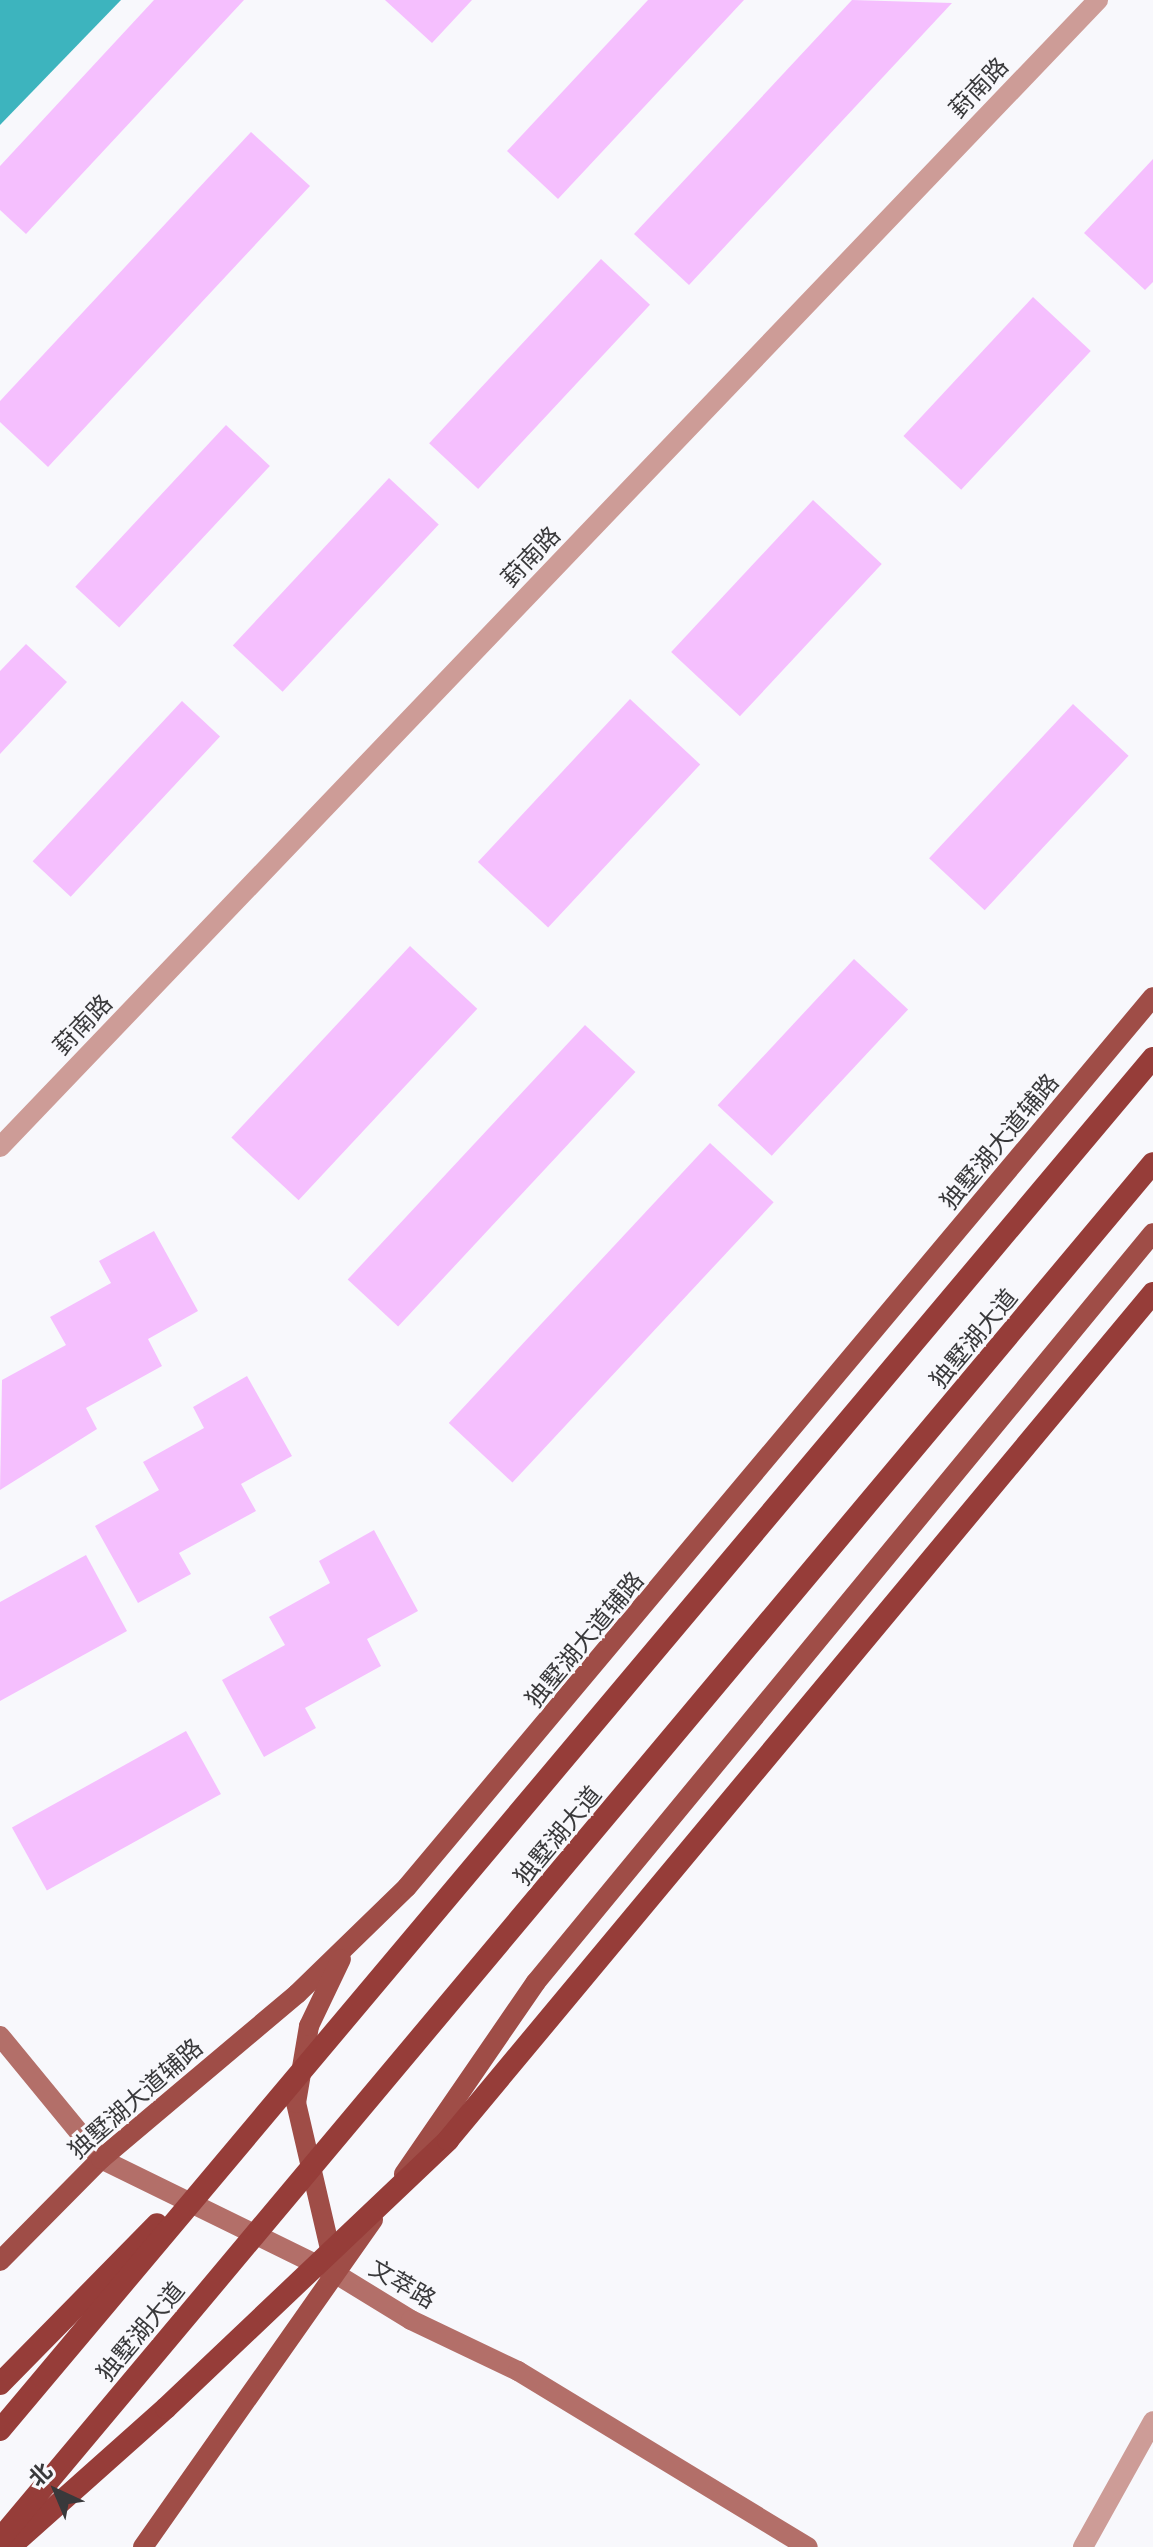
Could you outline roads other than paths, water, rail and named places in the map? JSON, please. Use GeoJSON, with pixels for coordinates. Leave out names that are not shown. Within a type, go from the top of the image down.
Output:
{"type":"FeatureCollection","features":[{"type":"Feature","properties":{"kind":"highway","name":"独墅湖大道"},"geometry":{"type":"LineString","coordinates":[[0,2430],[1153,1058]]}},
{"type":"Feature","properties":{"kind":"highway","name":"独墅湖大道"},"geometry":{"type":"LineString","coordinates":[[0,2539],[1153,1163]]}},
{"type":"Feature","properties":{"kind":"highway"},"geometry":{"type":"LineString","coordinates":[[10,2547],[448,2140],[1153,1293]]}},
{"type":"Feature","properties":{"kind":"highway"},"geometry":{"type":"LineString","coordinates":[[0,2384],[284,2095]]}},
{"type":"Feature","properties":{"kind":"main road","name":"独墅湖大道辅路"},"geometry":{"type":"LineString","coordinates":[[0,2261],[101,2159],[346,1949],[471,1815],[1153,997]]}},
{"type":"Feature","properties":{"kind":"main road"},"geometry":{"type":"LineString","coordinates":[[143,2547],[336,2274],[536,1982],[1153,1233]]}},
{"type":"Feature","properties":{"kind":"main road"},"geometry":{"type":"LineString","coordinates":[[336,2274],[296,2103],[309,2026],[346,1949]]}},
{"type":"Feature","properties":{"kind":"main road","name":"文萃路"},"geometry":{"type":"LineString","coordinates":[[0,2036],[101,2159],[336,2274],[411,2320],[616,2426],[808,2547]]}},
{"type":"Feature","properties":{"kind":"street","name":"葑南路"},"geometry":{"type":"LineString","coordinates":[[0,1147],[1098,0]]}},
{"type":"Feature","properties":{"kind":"street"},"geometry":{"type":"LineString","coordinates":[[1083,2547],[1153,2421]]}},
{"type":"Feature","properties":{"kind":"water"},"geometry":{"type":"Polygon","coordinates":[[[0,0],[121,0],[0,125],[0,0]]]}}]}
